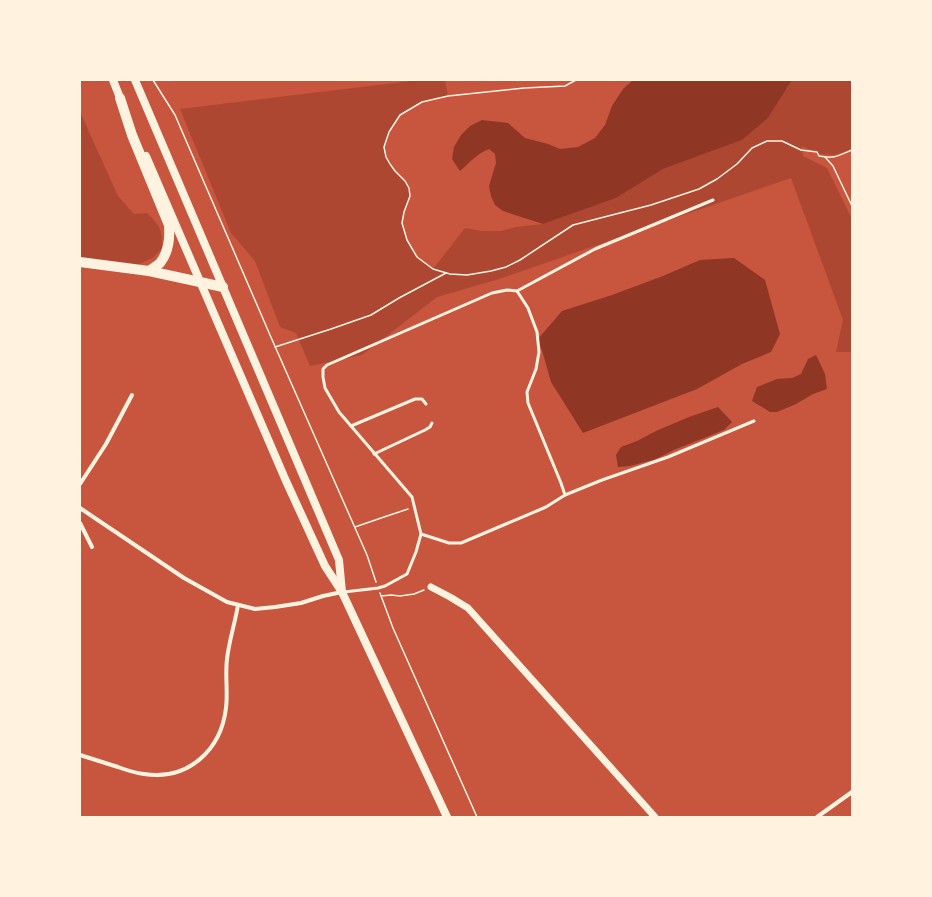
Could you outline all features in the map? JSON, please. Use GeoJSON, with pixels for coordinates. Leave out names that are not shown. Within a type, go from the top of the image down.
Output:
{"type":"FeatureCollection","features":[{"type":"Feature","properties":{"kind":"highway"},"geometry":{"type":"LineString","coordinates":[[120,98],[132,136],[169,225],[170,241],[164,256],[159,263],[149,271]]}},
{"type":"Feature","properties":{"kind":"highway"},"geometry":{"type":"LineString","coordinates":[[80,262],[149,271],[223,287]]}},
{"type":"Feature","properties":{"kind":"main road"},"geometry":{"type":"LineString","coordinates":[[113,80],[312,538],[325,566],[342,592],[447,817]]}},
{"type":"Feature","properties":{"kind":"main road"},"geometry":{"type":"LineString","coordinates":[[135,80],[339,560],[342,592]]}},
{"type":"Feature","properties":{"kind":"street"},"geometry":{"type":"LineString","coordinates":[[80,484],[106,444],[132,395]]}},
{"type":"Feature","properties":{"kind":"street"},"geometry":{"type":"LineString","coordinates":[[80,508],[184,578],[227,602],[255,609],[301,603],[342,592]]}},
{"type":"Feature","properties":{"kind":"street"},"geometry":{"type":"LineString","coordinates":[[80,523],[92,547]]}},
{"type":"Feature","properties":{"kind":"street"},"geometry":{"type":"LineString","coordinates":[[431,587],[450,596],[468,608],[655,817]]}},
{"type":"Feature","properties":{"kind":"street"},"geometry":{"type":"LineString","coordinates":[[80,755],[145,775],[161,776],[174,774],[188,768],[200,760],[209,751],[216,739],[226,709],[227,658],[238,605]]}},
{"type":"Feature","properties":{"kind":"street"},"geometry":{"type":"LineString","coordinates":[[817,817],[852,792]]}},
{"type":"Feature","properties":{"kind":"lane"},"geometry":{"type":"LineString","coordinates":[[342,592],[378,588],[385,586],[407,574],[416,552],[421,534],[412,498],[339,412],[325,388],[323,369],[327,365],[492,293],[507,290],[517,291],[595,249],[713,200]]}},
{"type":"Feature","properties":{"kind":"lane"},"geometry":{"type":"LineString","coordinates":[[517,291],[528,308],[537,332],[539,352],[536,369],[527,392],[528,402],[565,495]]}},
{"type":"Feature","properties":{"kind":"lane"},"geometry":{"type":"LineString","coordinates":[[352,426],[415,399],[422,399],[426,404]]}},
{"type":"Feature","properties":{"kind":"lane"},"geometry":{"type":"LineString","coordinates":[[421,534],[449,543],[461,543],[546,507],[565,495],[602,480],[668,457],[754,422]]}},
{"type":"Feature","properties":{"kind":"lane"},"geometry":{"type":"LineString","coordinates":[[374,454],[425,430],[430,427],[432,423]]}},
{"type":"Feature","properties":{"kind":"path"},"geometry":{"type":"LineString","coordinates":[[153,80],[175,115],[275,347],[355,527],[374,576]]}},
{"type":"Feature","properties":{"kind":"path"},"geometry":{"type":"LineString","coordinates":[[576,80],[565,86],[524,88],[448,96],[422,102],[400,115],[389,132],[384,147],[386,157],[390,164],[405,181],[409,188],[410,196],[404,212],[402,224],[407,240],[417,257],[433,269],[446,273],[468,275],[491,271],[506,267],[520,260],[573,225],[651,204],[699,189],[737,164],[752,148],[767,141],[782,141],[801,150],[816,152],[818,156],[825,157],[836,157],[852,150]]}},
{"type":"Feature","properties":{"kind":"path"},"geometry":{"type":"LineString","coordinates":[[825,157],[833,166],[852,206]]}},
{"type":"Feature","properties":{"kind":"path"},"geometry":{"type":"LineString","coordinates":[[275,347],[371,315],[446,273]]}},
{"type":"Feature","properties":{"kind":"path"},"geometry":{"type":"LineString","coordinates":[[355,527],[410,509]]}},
{"type":"Feature","properties":{"kind":"path"},"geometry":{"type":"LineString","coordinates":[[381,596],[414,594],[431,587]]}},
{"type":"Feature","properties":{"kind":"path"},"geometry":{"type":"LineString","coordinates":[[380,593],[393,628],[477,817]]}},
{"type":"Feature","properties":{"kind":"shaded area"},"geometry":{"type":"Polygon","coordinates":[[[419,80],[445,80],[448,96],[422,102],[400,115],[389,132],[384,147],[386,157],[409,188],[410,196],[404,212],[402,223],[407,240],[417,257],[433,269],[465,228],[481,231],[501,231],[516,227],[543,224],[616,198],[663,169],[742,140],[768,118],[792,80],[852,80],[852,149],[835,155],[820,154],[801,146],[803,156],[827,168],[852,219],[852,352],[836,352],[843,320],[791,178],[499,279],[437,297],[362,355],[310,366],[296,333],[280,327],[255,261],[231,233],[180,109],[419,80]]]}},
{"type":"Feature","properties":{"kind":"shaded area"},"geometry":{"type":"Polygon","coordinates":[[[633,80],[792,80],[768,118],[742,140],[663,169],[616,198],[543,224],[503,211],[495,205],[489,186],[496,163],[495,154],[489,149],[477,156],[460,171],[452,159],[454,147],[461,135],[470,126],[482,120],[508,123],[525,138],[560,149],[578,147],[595,138],[605,125],[612,106],[623,89],[633,80]]]}},
{"type":"Feature","properties":{"kind":"shaded area"},"geometry":{"type":"Polygon","coordinates":[[[80,112],[118,196],[134,214],[147,213],[158,225],[161,232],[162,248],[154,257],[131,268],[80,261],[80,112]]]}},
{"type":"Feature","properties":{"kind":"shaded area"},"geometry":{"type":"Polygon","coordinates":[[[734,258],[765,280],[780,334],[771,352],[742,364],[697,389],[583,433],[551,382],[538,339],[562,311],[612,295],[700,260],[734,258]]]}},
{"type":"Feature","properties":{"kind":"shaded area"},"geometry":{"type":"Polygon","coordinates":[[[816,355],[825,374],[827,389],[813,394],[796,404],[777,412],[770,412],[752,401],[757,387],[777,379],[792,378],[801,374],[808,359],[816,355]]]}},
{"type":"Feature","properties":{"kind":"shaded area"},"geometry":{"type":"Polygon","coordinates":[[[718,407],[732,422],[724,430],[674,450],[656,459],[630,466],[618,467],[616,455],[621,447],[689,417],[718,407]]]}}]}
